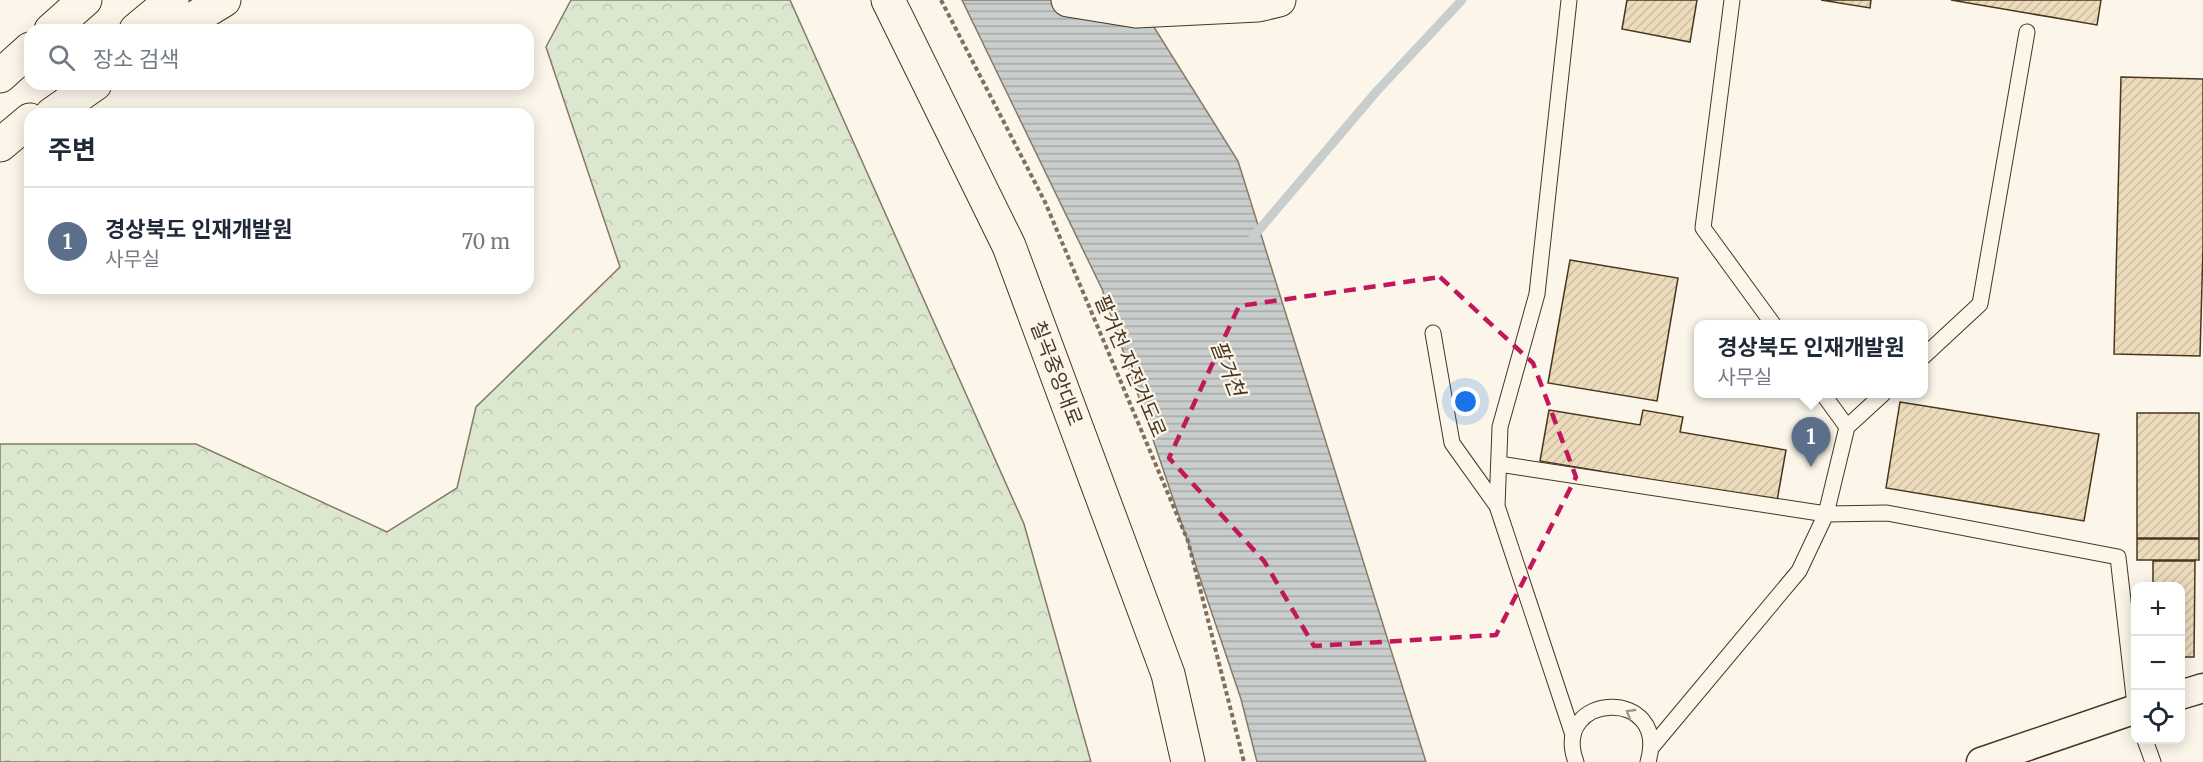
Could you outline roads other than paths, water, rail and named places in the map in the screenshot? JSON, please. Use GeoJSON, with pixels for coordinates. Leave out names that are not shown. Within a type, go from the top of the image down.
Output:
{"type":"FeatureCollection","features":[{"type":"Feature","properties":{"kind":"main road"},"geometry":{"type":"LineString","coordinates":[[58,24],[85,0]]}},
{"type":"Feature","properties":{"kind":"main road"},"geometry":{"type":"LineString","coordinates":[[143,24],[172,0]]}},
{"type":"Feature","properties":{"kind":"main road"},"geometry":{"type":"LineString","coordinates":[[185,24],[224,0]]}},
{"type":"Feature","properties":{"kind":"main road","name":"칠곡중앙대로"},"geometry":{"type":"LineString","coordinates":[[888,0],[1009,246],[1168,674],[1188,762]]}},
{"type":"Feature","properties":{"kind":"main road"},"geometry":{"type":"LineString","coordinates":[[1068,0],[1136,11],[1258,5],[1279,0]]}},
{"type":"Feature","properties":{"kind":"main road"},"geometry":{"type":"LineString","coordinates":[[0,76],[24,54]]}},
{"type":"Feature","properties":{"kind":"main road"},"geometry":{"type":"LineString","coordinates":[[43,108],[64,90]]}},
{"type":"Feature","properties":{"kind":"main road"},"geometry":{"type":"LineString","coordinates":[[61,108],[86,90]]}},
{"type":"Feature","properties":{"kind":"main road"},"geometry":{"type":"LineString","coordinates":[[0,148],[24,126]]}},
{"type":"Feature","properties":{"kind":"main road"},"geometry":{"type":"LineString","coordinates":[[0,148],[24,133]]}},
{"type":"Feature","properties":{"kind":"street"},"geometry":{"type":"LineString","coordinates":[[2185,694],[2203,688]]}},
{"type":"Feature","properties":{"kind":"street"},"geometry":{"type":"LineString","coordinates":[[1982,762],[2131,712]]}},
{"type":"Feature","properties":{"kind":"lane"},"geometry":{"type":"LineString","coordinates":[[1497,506],[1500,427],[1537,294],[1569,0]]}},
{"type":"Feature","properties":{"kind":"lane"},"geometry":{"type":"LineString","coordinates":[[1732,0],[1703,228],[1770,320]]}},
{"type":"Feature","properties":{"kind":"lane"},"geometry":{"type":"LineString","coordinates":[[1928,351],[1980,304],[2027,32]]}},
{"type":"Feature","properties":{"kind":"lane"},"geometry":{"type":"LineString","coordinates":[[1433,333],[1452,442],[1497,506],[1573,735]]}},
{"type":"Feature","properties":{"kind":"lane"},"geometry":{"type":"LineString","coordinates":[[1827,398],[1847,427]]}},
{"type":"Feature","properties":{"kind":"lane"},"geometry":{"type":"LineString","coordinates":[[1649,755],[1799,571],[1826,514],[1847,427],[1878,398]]}},
{"type":"Feature","properties":{"kind":"lane"},"geometry":{"type":"LineString","coordinates":[[1499,464],[1826,514],[1887,513],[2118,557],[2133,690]]}},
{"type":"Feature","properties":{"kind":"lane"},"geometry":{"type":"LineString","coordinates":[[1576,762],[1572,749],[1573,735],[1578,724],[1592,711],[1610,706],[1635,713],[1644,723],[1650,735],[1649,755]]}},
{"type":"Feature","properties":{"kind":"lane"},"geometry":{"type":"LineString","coordinates":[[2146,744],[2153,762]]}},
{"type":"Feature","properties":{"kind":"water","name":"팔거천"},"geometry":{"type":"Polygon","coordinates":[[[962,0],[1137,0],[1238,161],[1426,762],[1257,762],[1241,699],[1102,289],[962,0]]]}},
{"type":"Feature","properties":{"kind":"waterway"},"geometry":{"type":"LineString","coordinates":[[1253,237],[1376,92],[1462,0]]}},
{"type":"Feature","properties":{"kind":"place","name":"경상북도 인재개발원"},"geometry":{"type":"Point","coordinates":[1811,467]}}]}
